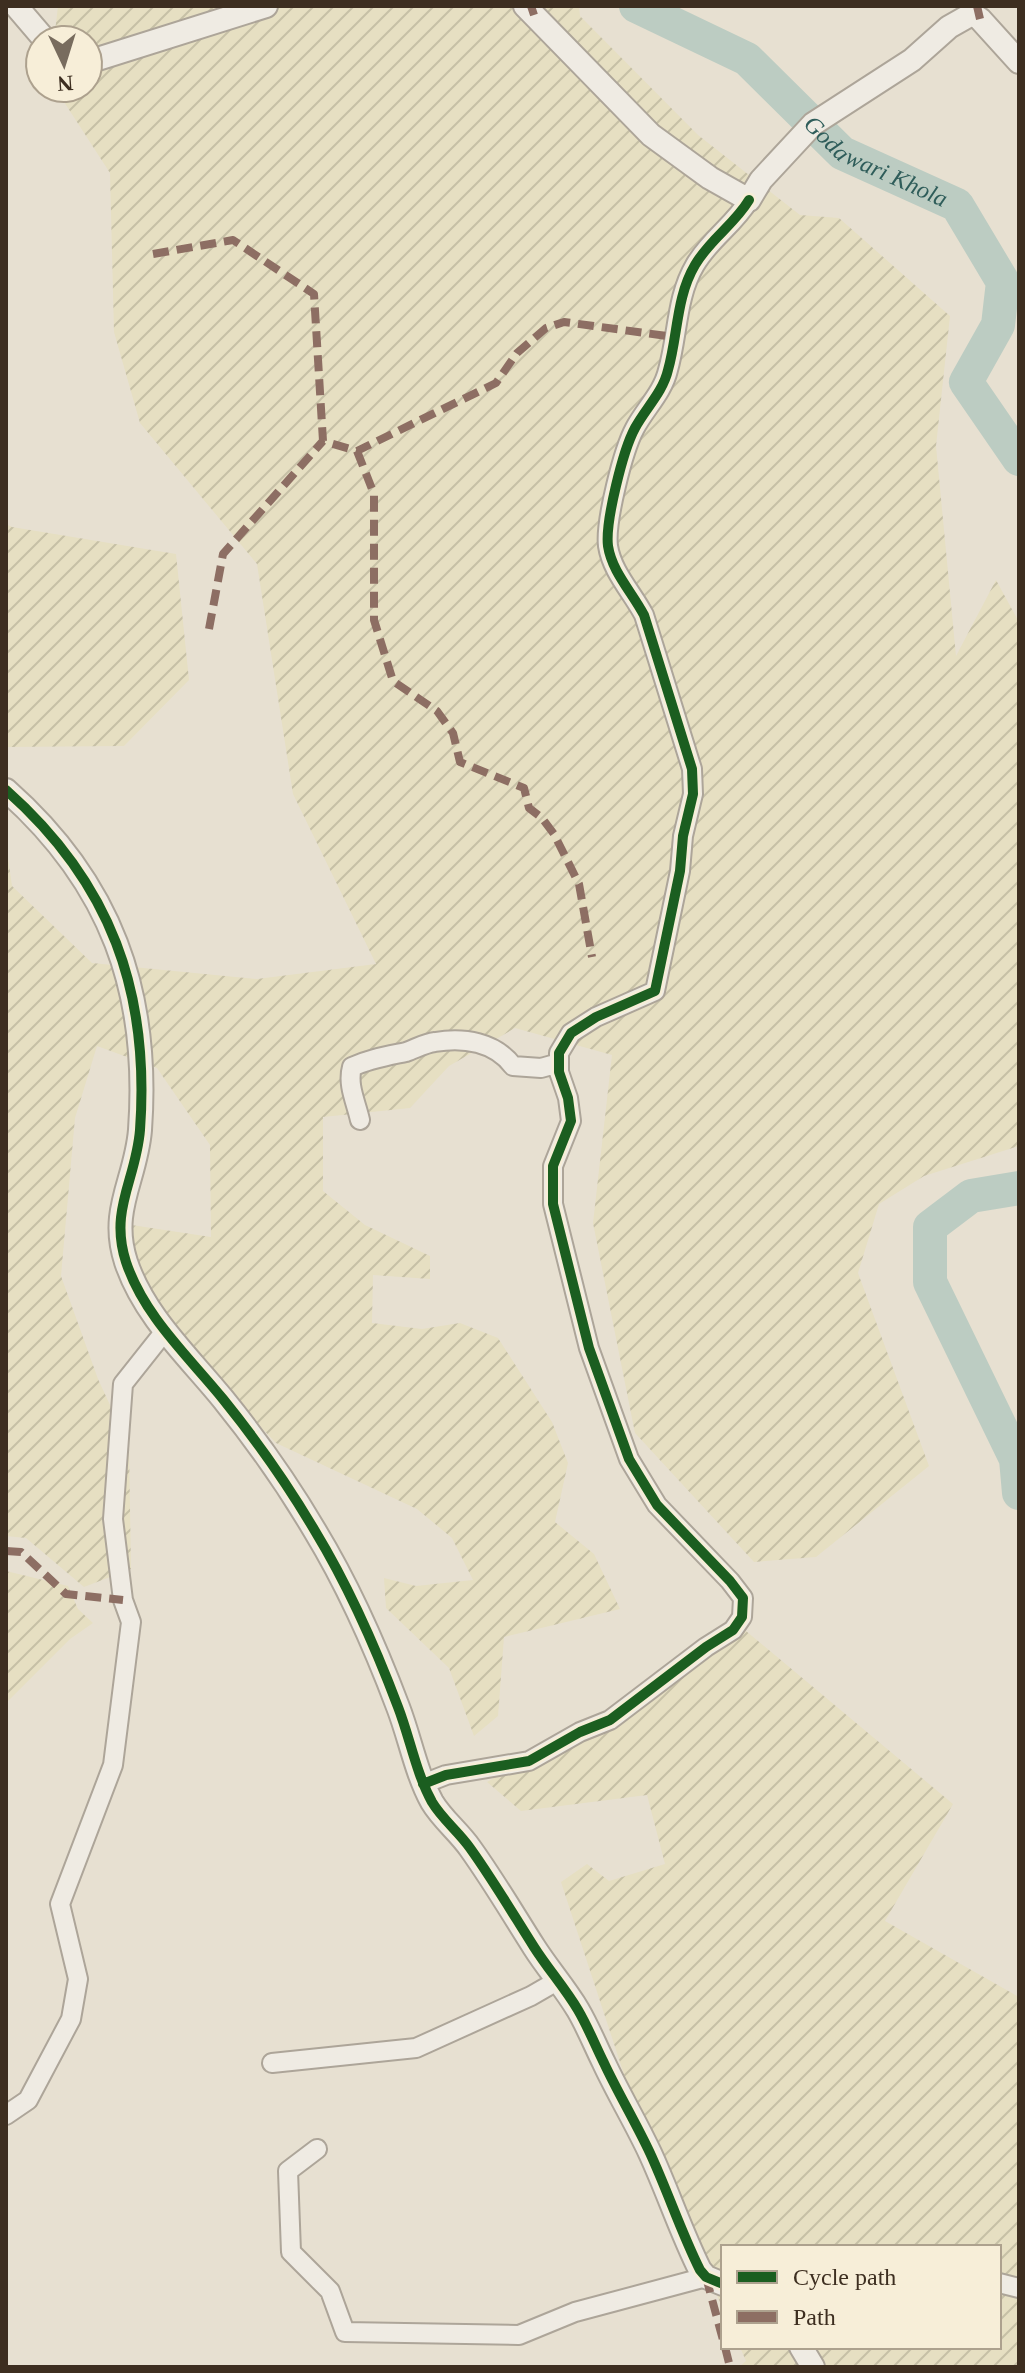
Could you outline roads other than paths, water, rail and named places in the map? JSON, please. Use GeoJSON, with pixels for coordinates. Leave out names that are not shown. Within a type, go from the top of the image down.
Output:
{"type":"FeatureCollection","features":[{"type":"Feature","properties":{"kind":"street"},"geometry":{"type":"LineString","coordinates":[[16,6],[31,24]]}},
{"type":"Feature","properties":{"kind":"street"},"geometry":{"type":"LineString","coordinates":[[104,57],[266,6]]}},
{"type":"Feature","properties":{"kind":"street"},"geometry":{"type":"LineString","coordinates":[[525,6],[651,135],[710,178],[749,200]]}},
{"type":"Feature","properties":{"kind":"street"},"geometry":{"type":"LineString","coordinates":[[423,1784],[446,1775],[529,1761],[580,1732],[610,1720],[733,1630],[742,1617],[743,1598],[657,1505],[629,1459],[589,1348],[553,1204],[553,1166],[571,1121],[559,1053],[571,1033],[596,1017],[655,991],[693,794],[692,769],[644,615],[612,565],[607,536],[627,447],[635,427],[668,373],[683,290],[694,266],[712,241],[738,219],[761,180],[813,124],[912,60],[949,27],[972,14],[1009,48],[1019,62]]}},
{"type":"Feature","properties":{"kind":"street"},"geometry":{"type":"LineString","coordinates":[[6,790],[38,819],[86,882],[109,922],[124,959],[134,997],[140,1050],[140,1129],[135,1165],[121,1206],[119,1223],[126,1263],[147,1305],[165,1331],[267,1457],[322,1543],[369,1635],[399,1710],[423,1784],[434,1806],[462,1837],[493,1880],[576,2006],[650,2153],[691,2253],[715,2281],[575,2312],[519,2335],[345,2332],[330,2291],[291,2252],[288,2171],[317,2149]]}},
{"type":"Feature","properties":{"kind":"street"},"geometry":{"type":"LineString","coordinates":[[360,1120],[349,1083],[352,1067],[365,1061],[433,1042],[454,1040],[483,1043],[503,1053],[513,1066],[541,1068],[559,1063]]}},
{"type":"Feature","properties":{"kind":"street"},"geometry":{"type":"LineString","coordinates":[[6,2115],[28,2100],[71,2019],[78,1979],[60,1904],[113,1765],[131,1622],[123,1600],[113,1519],[123,1384],[165,1331]]}},
{"type":"Feature","properties":{"kind":"street"},"geometry":{"type":"LineString","coordinates":[[272,2063],[416,2048],[557,1981]]}},
{"type":"Feature","properties":{"kind":"street"},"geometry":{"type":"LineString","coordinates":[[802,2349],[813,2367]]}},
{"type":"Feature","properties":{"kind":"waterway","name":"Godawari Khola"},"geometry":{"type":"LineString","coordinates":[[636,6],[747,59],[842,153],[957,205],[1003,282],[998,325],[966,382],[1019,459]]}},
{"type":"Feature","properties":{"kind":"waterway","name":"Godawari Khola"},"geometry":{"type":"LineString","coordinates":[[1019,1188],[971,1196],[930,1227],[930,1282],[1016,1459],[1019,1493]]}}]}
